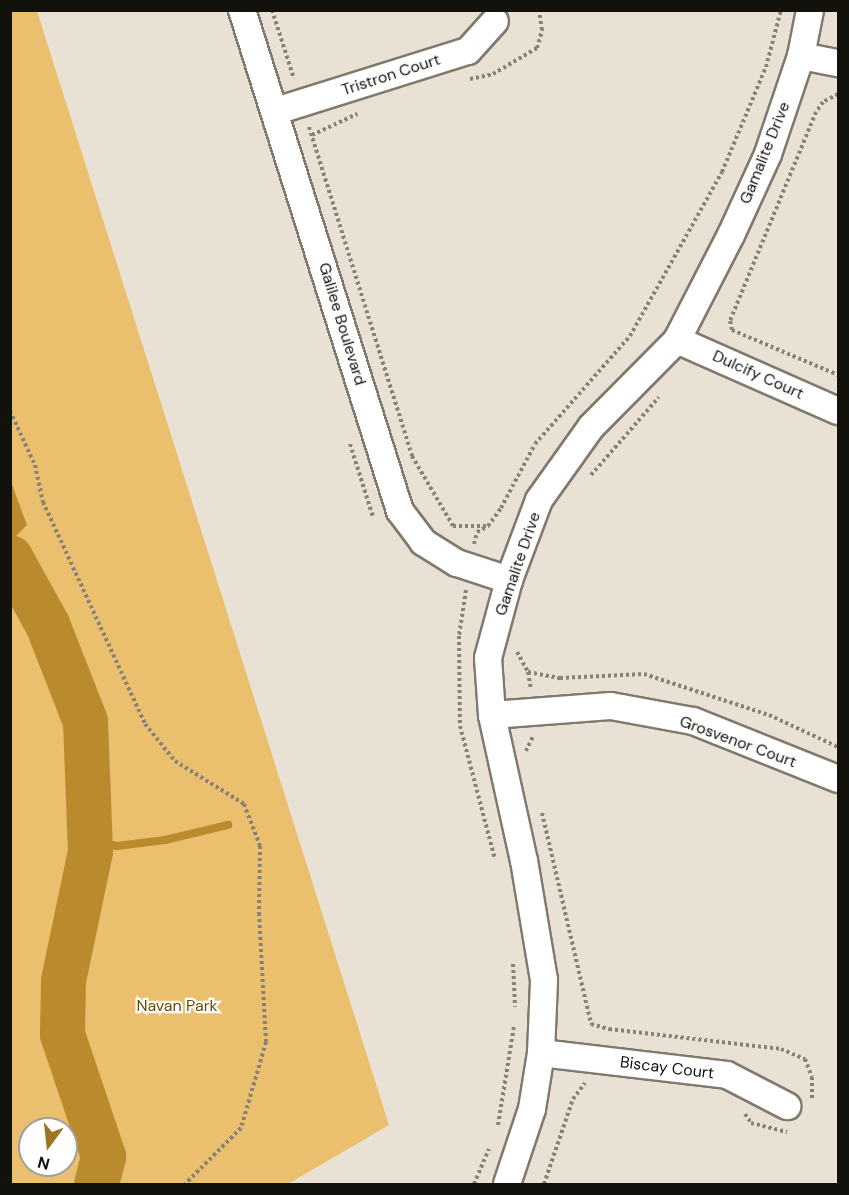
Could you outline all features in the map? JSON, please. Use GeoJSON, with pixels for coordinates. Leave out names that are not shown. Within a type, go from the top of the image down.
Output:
{"type":"FeatureCollection","features":[{"type":"Feature","properties":{"kind":"street","name":"Galilee Boulevard"},"geometry":{"type":"LineString","coordinates":[[242,10],[276,111],[400,511],[423,543],[469,567],[509,580]]}},
{"type":"Feature","properties":{"kind":"street","name":"Gamalite Drive"},"geometry":{"type":"LineString","coordinates":[[507,1185],[532,1109],[541,1053],[544,980],[524,861],[492,715],[488,658],[509,580],[539,500],[591,427],[677,340],[768,154],[801,56],[810,10]]}},
{"type":"Feature","properties":{"kind":"street","name":"Tristron Court"},"geometry":{"type":"LineString","coordinates":[[276,111],[468,51],[495,21]]}},
{"type":"Feature","properties":{"kind":"street"},"geometry":{"type":"LineString","coordinates":[[801,56],[838,63]]}},
{"type":"Feature","properties":{"kind":"street","name":"Dulcify Court"},"geometry":{"type":"LineString","coordinates":[[677,340],[838,411]]}},
{"type":"Feature","properties":{"kind":"street","name":"Grosvenor Court"},"geometry":{"type":"LineString","coordinates":[[492,715],[611,706],[693,721],[838,779]]}},
{"type":"Feature","properties":{"kind":"street","name":"Biscay Court"},"geometry":{"type":"LineString","coordinates":[[541,1053],[727,1076],[790,1117]]}},
{"type":"Feature","properties":{"kind":"path"},"geometry":{"type":"LineString","coordinates":[[272,10],[412,456],[453,526],[488,526]]}},
{"type":"Feature","properties":{"kind":"path"},"geometry":{"type":"LineString","coordinates":[[498,869],[460,726],[459,636],[469,567],[477,532],[488,526],[535,444],[630,336],[722,172],[766,67],[781,10]]}},
{"type":"Feature","properties":{"kind":"path"},"geometry":{"type":"LineString","coordinates":[[838,94],[823,102],[816,112],[730,321],[732,330],[838,375]]}},
{"type":"Feature","properties":{"kind":"path"},"geometry":{"type":"LineString","coordinates":[[588,478],[662,395]]}},
{"type":"Feature","properties":{"kind":"path"},"geometry":{"type":"LineString","coordinates":[[10,411],[35,465],[43,502],[145,724],[174,761],[244,804],[260,846],[259,913],[266,1042],[241,1128],[185,1185]]}},
{"type":"Feature","properties":{"kind":"path"},"geometry":{"type":"LineString","coordinates":[[516,648],[528,672],[560,678],[644,674],[769,715],[838,747]]}},
{"type":"Feature","properties":{"kind":"path"},"geometry":{"type":"LineString","coordinates":[[528,760],[526,749],[537,733]]}},
{"type":"Feature","properties":{"kind":"path"},"geometry":{"type":"LineString","coordinates":[[539,805],[591,1024],[609,1029],[781,1049],[805,1059],[812,1077],[812,1102]]}},
{"type":"Feature","properties":{"kind":"path"},"geometry":{"type":"LineString","coordinates":[[495,1136],[516,1018],[513,958]]}},
{"type":"Feature","properties":{"kind":"path"},"geometry":{"type":"LineString","coordinates":[[544,1185],[573,1099],[585,1083],[596,1079]]}},
{"type":"Feature","properties":{"kind":"path"},"geometry":{"type":"LineString","coordinates":[[738,1104],[752,1123],[784,1134],[790,1117]]}},
{"type":"Feature","properties":{"kind":"path"},"geometry":{"type":"LineString","coordinates":[[474,1185],[491,1146]]}},
{"type":"Feature","properties":{"kind":"green space","name":"Navan Park"},"geometry":{"type":"Polygon","coordinates":[[[10,11],[37,11],[389,1125],[288,1184],[11,1184],[10,11]]]}},
{"type":"Feature","properties":{"kind":"shaded area"},"geometry":{"type":"Polygon","coordinates":[[[10,479],[27,525],[11,541],[10,541],[10,479]]]}},
{"type":"Feature","properties":{"kind":"waterway"},"geometry":{"type":"LineString","coordinates":[[10,557],[47,624],[85,721],[90,851],[63,980],[62,1034],[103,1156],[96,1184]]}},
{"type":"Feature","properties":{"kind":"waterway"},"geometry":{"type":"LineString","coordinates":[[89,839],[117,846],[165,840],[228,825]]}}]}
